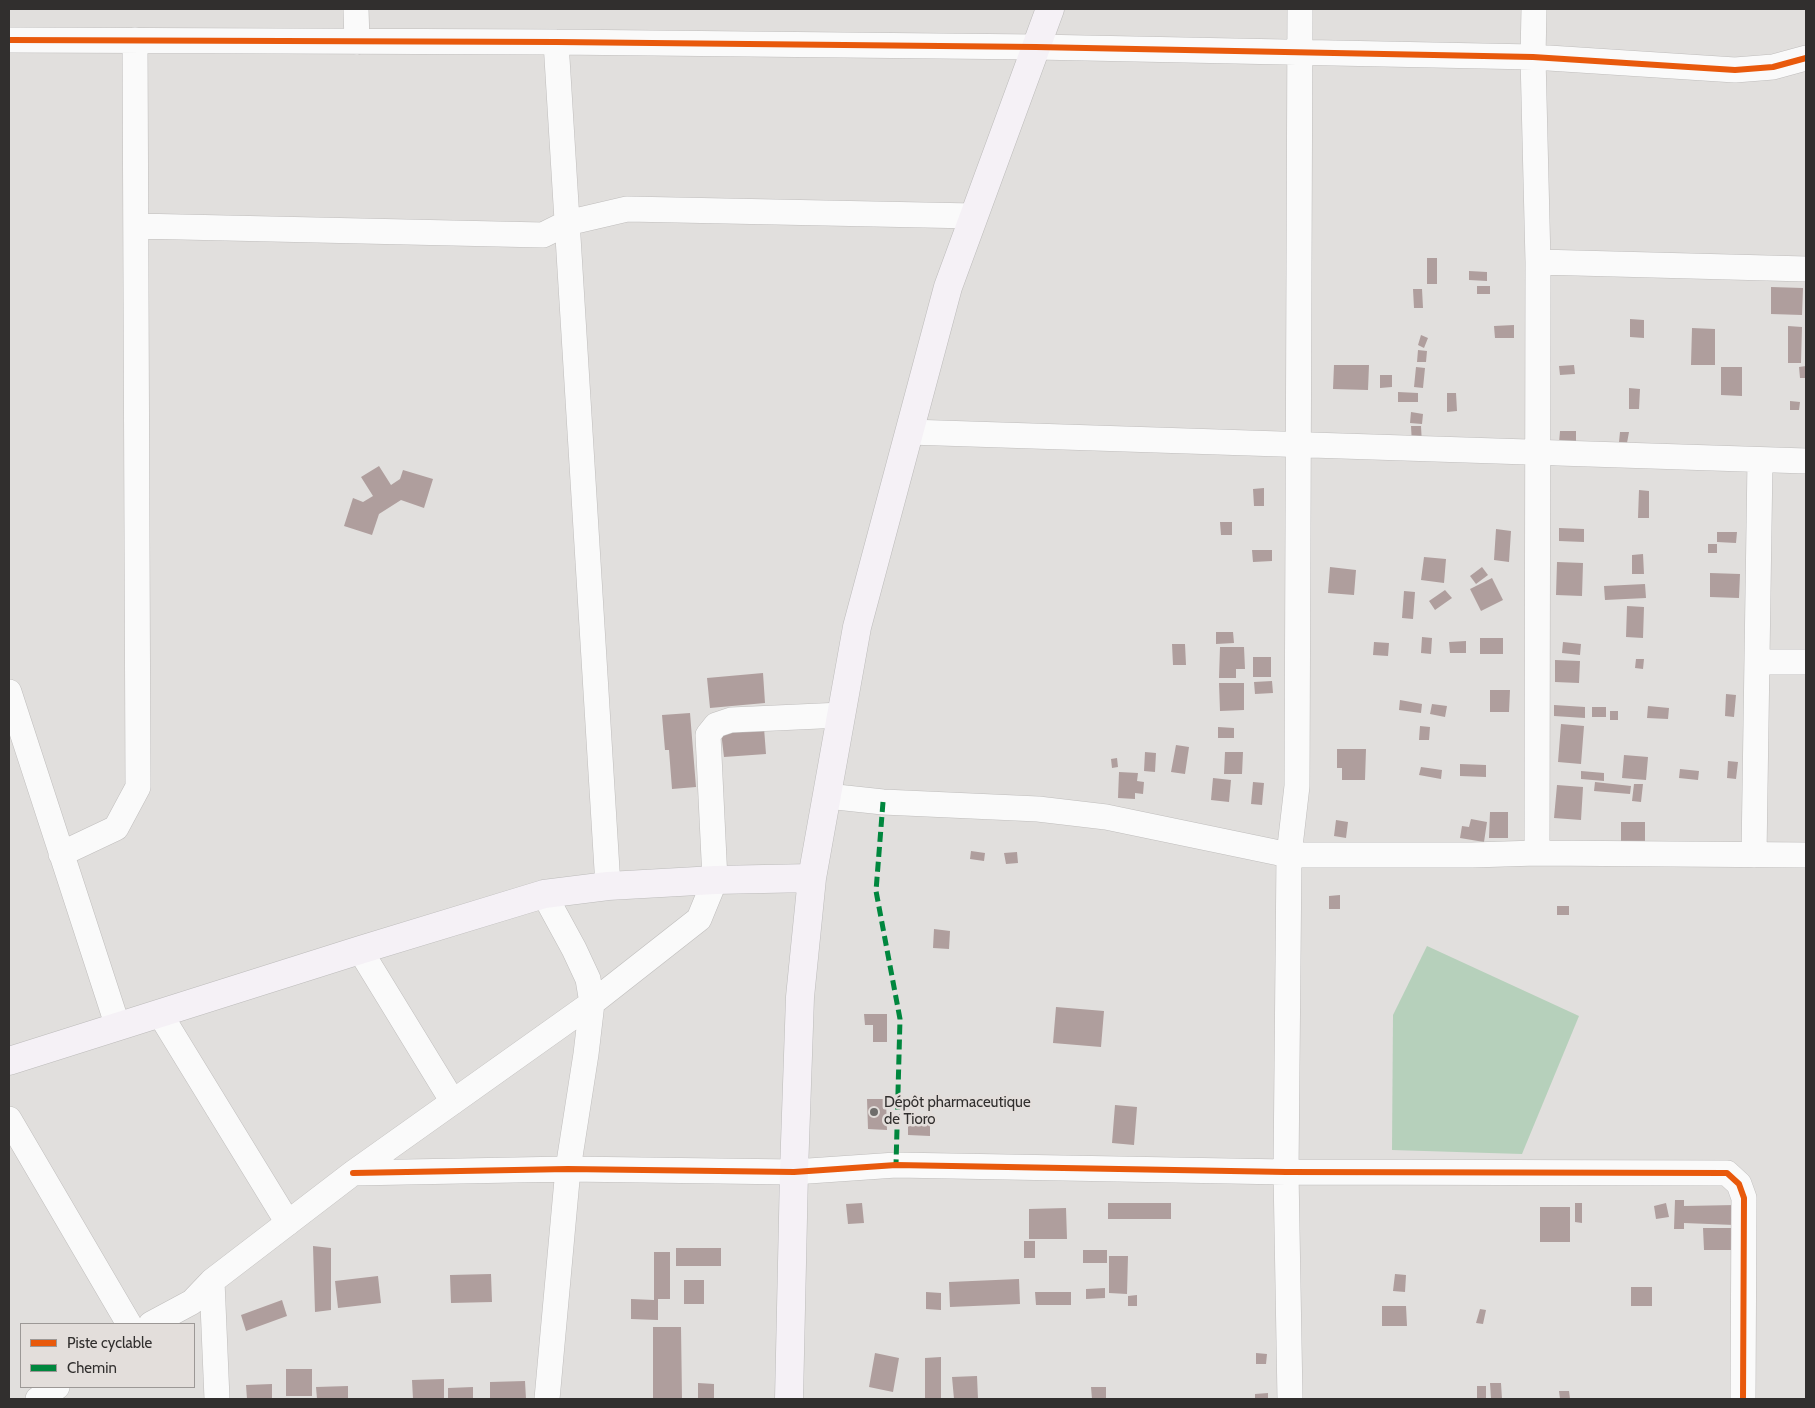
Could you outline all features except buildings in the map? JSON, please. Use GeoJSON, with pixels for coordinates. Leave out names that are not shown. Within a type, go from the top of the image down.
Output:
{"type":"FeatureCollection","features":[{"type":"Feature","properties":{"kind":"main road"},"geometry":{"type":"LineString","coordinates":[[789,1399],[800,997],[812,878],[858,627],[948,286],[1050,9]]}},
{"type":"Feature","properties":{"kind":"main road"},"geometry":{"type":"LineString","coordinates":[[9,1061],[544,894],[608,886],[715,880],[812,878]]}},
{"type":"Feature","properties":{"kind":"street"},"geometry":{"type":"LineString","coordinates":[[356,9],[357,42]]}},
{"type":"Feature","properties":{"kind":"street"},"geometry":{"type":"LineString","coordinates":[[1290,1399],[1286,1172],[1289,855],[1297,786],[1300,9]]}},
{"type":"Feature","properties":{"kind":"street"},"geometry":{"type":"LineString","coordinates":[[1534,9],[1538,262],[1537,853]]}},
{"type":"Feature","properties":{"kind":"street"},"geometry":{"type":"LineString","coordinates":[[9,40],[556,42],[1299,51],[1534,57],[1735,70],[1772,67],[1806,58]]}},
{"type":"Feature","properties":{"kind":"street"},"geometry":{"type":"LineString","coordinates":[[61,854],[116,828],[138,787],[135,40]]}},
{"type":"Feature","properties":{"kind":"street"},"geometry":{"type":"LineString","coordinates":[[556,42],[608,886]]}},
{"type":"Feature","properties":{"kind":"street"},"geometry":{"type":"LineString","coordinates":[[136,226],[543,235],[568,223],[627,209],[974,216]]}},
{"type":"Feature","properties":{"kind":"street"},"geometry":{"type":"LineString","coordinates":[[1538,262],[1806,269]]}},
{"type":"Feature","properties":{"kind":"street"},"geometry":{"type":"LineString","coordinates":[[909,432],[1806,461]]}},
{"type":"Feature","properties":{"kind":"street"},"geometry":{"type":"LineString","coordinates":[[1754,855],[1760,461]]}},
{"type":"Feature","properties":{"kind":"street"},"geometry":{"type":"LineString","coordinates":[[1757,662],[1806,662]]}},
{"type":"Feature","properties":{"kind":"street"},"geometry":{"type":"LineString","coordinates":[[9,692],[118,1027]]}},
{"type":"Feature","properties":{"kind":"street"},"geometry":{"type":"LineString","coordinates":[[153,1323],[192,1302],[212,1281],[353,1173],[592,1003],[700,919],[715,880],[708,735],[716,725],[731,720],[842,715]]}},
{"type":"Feature","properties":{"kind":"street"},"geometry":{"type":"LineString","coordinates":[[827,796],[882,802],[1038,809],[1106,816],[1289,855],[1537,853],[1806,855]]}},
{"type":"Feature","properties":{"kind":"street"},"geometry":{"type":"LineString","coordinates":[[544,894],[588,979],[592,1003],[568,1168],[547,1399]]}},
{"type":"Feature","properties":{"kind":"street"},"geometry":{"type":"LineString","coordinates":[[360,950],[453,1102]]}},
{"type":"Feature","properties":{"kind":"street"},"geometry":{"type":"LineString","coordinates":[[160,1014],[288,1223]]}},
{"type":"Feature","properties":{"kind":"street"},"geometry":{"type":"LineString","coordinates":[[9,1119],[129,1323]]}},
{"type":"Feature","properties":{"kind":"street"},"geometry":{"type":"LineString","coordinates":[[353,1173],[568,1168],[794,1172],[896,1164],[1286,1172],[1727,1173],[1740,1184],[1744,1198],[1743,1399]]}},
{"type":"Feature","properties":{"kind":"street"},"geometry":{"type":"LineString","coordinates":[[212,1281],[217,1399]]}},
{"type":"Feature","properties":{"kind":"street"},"geometry":{"type":"LineString","coordinates":[[38,1399],[55,1388]]}},
{"type":"Feature","properties":{"kind":"green space"},"geometry":{"type":"Polygon","coordinates":[[[1427,946],[1579,1016],[1522,1154],[1392,1150],[1393,1015],[1427,946]]]}},
{"type":"Feature","properties":{"kind":"marked path"},"geometry":{"type":"LineString","coordinates":[[883,802],[876,891],[900,1019],[896,1165]]}},
{"type":"Feature","properties":{"kind":"cycle path"},"geometry":{"type":"LineString","coordinates":[[9,40],[556,42],[1036,47],[1533,57],[1735,70],[1773,67],[1806,58]]}},
{"type":"Feature","properties":{"kind":"cycle path"},"geometry":{"type":"LineString","coordinates":[[353,1173],[568,1169],[794,1172],[896,1165],[1286,1172],[1727,1173],[1739,1184],[1744,1198],[1743,1399]]}},
{"type":"Feature","properties":{"kind":"place","name":"Dépôt pharmaceutique de Tioro"},"geometry":{"type":"Point","coordinates":[874,1112]}}]}
